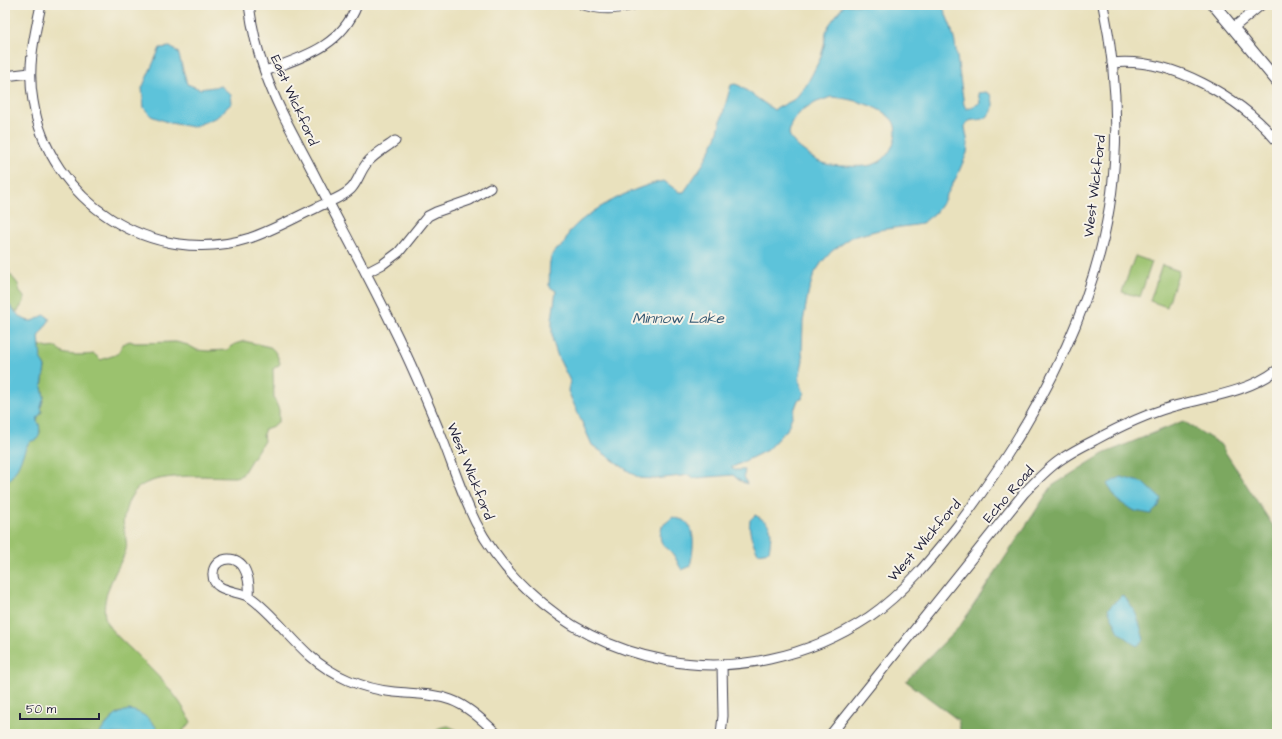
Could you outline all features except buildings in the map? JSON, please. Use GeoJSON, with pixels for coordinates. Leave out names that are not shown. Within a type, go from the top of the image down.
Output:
{"type":"FeatureCollection","features":[{"type":"Feature","properties":{"kind":"street"},"geometry":{"type":"LineString","coordinates":[[42,5],[32,51],[30,73],[33,101],[40,130],[47,147],[61,171],[77,191],[90,204],[131,230],[153,238],[180,243],[204,245],[231,243],[265,233],[346,194],[355,185],[367,164],[395,141]]}},
{"type":"Feature","properties":{"kind":"street","name":"East Wickford"},"geometry":{"type":"LineString","coordinates":[[248,5],[257,49],[264,71],[290,128],[328,202]]}},
{"type":"Feature","properties":{"kind":"street"},"geometry":{"type":"LineString","coordinates":[[264,71],[308,55],[333,40],[348,22],[357,5]]}},
{"type":"Feature","properties":{"kind":"street"},"geometry":{"type":"LineString","coordinates":[[583,5],[599,9],[608,9],[633,5]]}},
{"type":"Feature","properties":{"kind":"street","name":"West Wickford"},"geometry":{"type":"LineString","coordinates":[[328,202],[366,273],[413,370],[431,410],[474,519],[489,545],[525,588],[558,616],[584,632],[605,642],[636,653],[664,660],[697,665],[722,665],[777,658],[798,652],[832,638],[850,628],[877,610],[907,584],[935,554],[1004,461],[1043,394],[1073,334],[1085,302],[1100,251],[1109,204],[1114,160],[1116,118],[1112,63],[1103,5]]}},
{"type":"Feature","properties":{"kind":"street"},"geometry":{"type":"LineString","coordinates":[[1214,5],[1277,81]]}},
{"type":"Feature","properties":{"kind":"street"},"geometry":{"type":"LineString","coordinates":[[1233,28],[1261,5]]}},
{"type":"Feature","properties":{"kind":"street"},"geometry":{"type":"LineString","coordinates":[[1112,63],[1137,63],[1156,67],[1209,86],[1243,108],[1277,141]]}},
{"type":"Feature","properties":{"kind":"street"},"geometry":{"type":"LineString","coordinates":[[5,76],[30,73]]}},
{"type":"Feature","properties":{"kind":"street"},"geometry":{"type":"LineString","coordinates":[[366,273],[384,264],[399,252],[428,216],[470,200],[481,195],[490,188]]}},
{"type":"Feature","properties":{"kind":"street","name":"Echo Road"},"geometry":{"type":"LineString","coordinates":[[831,734],[1024,493],[1046,471],[1079,448],[1139,419],[1169,408],[1240,389],[1254,384],[1277,370]]}},
{"type":"Feature","properties":{"kind":"street"},"geometry":{"type":"LineString","coordinates":[[249,596],[250,587],[241,564],[236,560],[228,559],[218,563],[213,570],[214,582],[223,588],[249,596],[318,663],[337,675],[362,686],[394,692],[424,694],[452,700],[478,717],[496,734]]}},
{"type":"Feature","properties":{"kind":"street"},"geometry":{"type":"LineString","coordinates":[[720,734],[723,716],[722,665]]}},
{"type":"Feature","properties":{"kind":"green space"},"geometry":{"type":"Polygon","coordinates":[[[1135,256],[1152,262],[1140,297],[1122,292],[1135,256]]]}},
{"type":"Feature","properties":{"kind":"green space"},"geometry":{"type":"Polygon","coordinates":[[[1162,265],[1179,271],[1167,307],[1150,301],[1162,265]]]}},
{"type":"Feature","properties":{"kind":"green space"},"geometry":{"type":"Polygon","coordinates":[[[5,267],[9,270],[9,273],[18,284],[20,292],[24,297],[24,302],[17,312],[5,300],[5,267]]]}},
{"type":"Feature","properties":{"kind":"green space"},"geometry":{"type":"Polygon","coordinates":[[[130,341],[135,343],[176,342],[188,345],[197,350],[208,351],[227,350],[235,344],[244,341],[270,347],[278,356],[280,363],[273,369],[274,398],[279,410],[279,421],[273,426],[265,429],[263,434],[264,441],[242,475],[235,477],[183,476],[155,480],[144,484],[136,490],[130,499],[123,522],[127,544],[125,553],[113,577],[107,595],[104,612],[106,621],[114,633],[173,693],[180,702],[191,722],[183,730],[186,734],[162,734],[151,721],[120,712],[107,723],[99,734],[5,734],[5,483],[16,470],[29,442],[40,433],[39,424],[37,422],[38,417],[42,412],[41,407],[44,397],[42,387],[45,367],[41,360],[39,345],[48,348],[57,347],[60,352],[67,354],[94,354],[101,360],[115,355],[120,351],[122,344],[130,341]]]}},
{"type":"Feature","properties":{"kind":"green space"},"geometry":{"type":"Polygon","coordinates":[[[1183,421],[1220,444],[1277,532],[1277,734],[961,734],[958,720],[906,681],[960,626],[1052,486],[1103,454],[1183,421]]]}},
{"type":"Feature","properties":{"kind":"green space"},"geometry":{"type":"Polygon","coordinates":[[[448,726],[466,734],[434,734],[439,728],[448,726]]]}},
{"type":"Feature","properties":{"kind":"water","name":"Minnow Lake"},"geometry":{"type":"Polygon","coordinates":[[[844,5],[942,5],[951,27],[955,43],[964,105],[967,109],[978,104],[980,102],[978,93],[986,92],[991,95],[993,105],[992,112],[982,119],[970,121],[965,124],[968,144],[967,153],[957,176],[943,202],[935,213],[924,222],[916,225],[879,230],[852,237],[832,251],[814,274],[808,294],[803,322],[803,360],[799,379],[804,392],[802,399],[798,400],[787,430],[767,450],[731,468],[735,470],[745,470],[744,476],[747,484],[740,481],[733,475],[696,478],[692,478],[690,475],[655,479],[639,478],[592,445],[568,391],[570,381],[558,357],[553,342],[552,319],[556,291],[549,285],[552,255],[554,251],[563,245],[570,231],[580,221],[615,199],[641,187],[664,181],[679,192],[684,192],[703,164],[716,138],[731,85],[735,84],[740,86],[774,110],[795,99],[807,84],[820,59],[829,25],[844,5]],[[831,97],[803,109],[791,123],[789,134],[793,141],[814,159],[830,165],[868,166],[880,161],[890,151],[894,142],[896,132],[893,121],[881,111],[873,107],[856,101],[831,97]]]}},
{"type":"Feature","properties":{"kind":"water"},"geometry":{"type":"Polygon","coordinates":[[[170,47],[178,52],[187,84],[200,89],[221,86],[231,95],[232,103],[217,117],[193,127],[170,123],[151,116],[144,108],[142,88],[160,48],[170,47]]]}},
{"type":"Feature","properties":{"kind":"water"},"geometry":{"type":"Polygon","coordinates":[[[5,300],[23,319],[33,321],[45,315],[49,318],[49,321],[39,335],[41,360],[45,367],[42,387],[44,397],[41,407],[42,412],[38,417],[37,422],[39,424],[39,435],[37,439],[29,442],[16,470],[5,483],[5,300]]]}},
{"type":"Feature","properties":{"kind":"water"},"geometry":{"type":"Polygon","coordinates":[[[1121,477],[1144,483],[1161,499],[1159,506],[1151,514],[1135,511],[1118,501],[1107,484],[1121,477]]]}},
{"type":"Feature","properties":{"kind":"water"},"geometry":{"type":"Polygon","coordinates":[[[755,515],[766,522],[771,530],[769,551],[758,553],[753,541],[750,533],[750,520],[755,515]]]}},
{"type":"Feature","properties":{"kind":"water"},"geometry":{"type":"Polygon","coordinates":[[[673,517],[685,521],[689,525],[693,536],[693,549],[690,566],[682,570],[673,554],[663,545],[660,538],[662,526],[673,517]]]}},
{"type":"Feature","properties":{"kind":"water"},"geometry":{"type":"Polygon","coordinates":[[[1122,595],[1134,610],[1144,640],[1137,646],[1119,632],[1108,609],[1122,595]]]}},
{"type":"Feature","properties":{"kind":"water"},"geometry":{"type":"Polygon","coordinates":[[[129,710],[144,715],[162,734],[99,734],[108,722],[115,716],[129,710]]]}}]}
